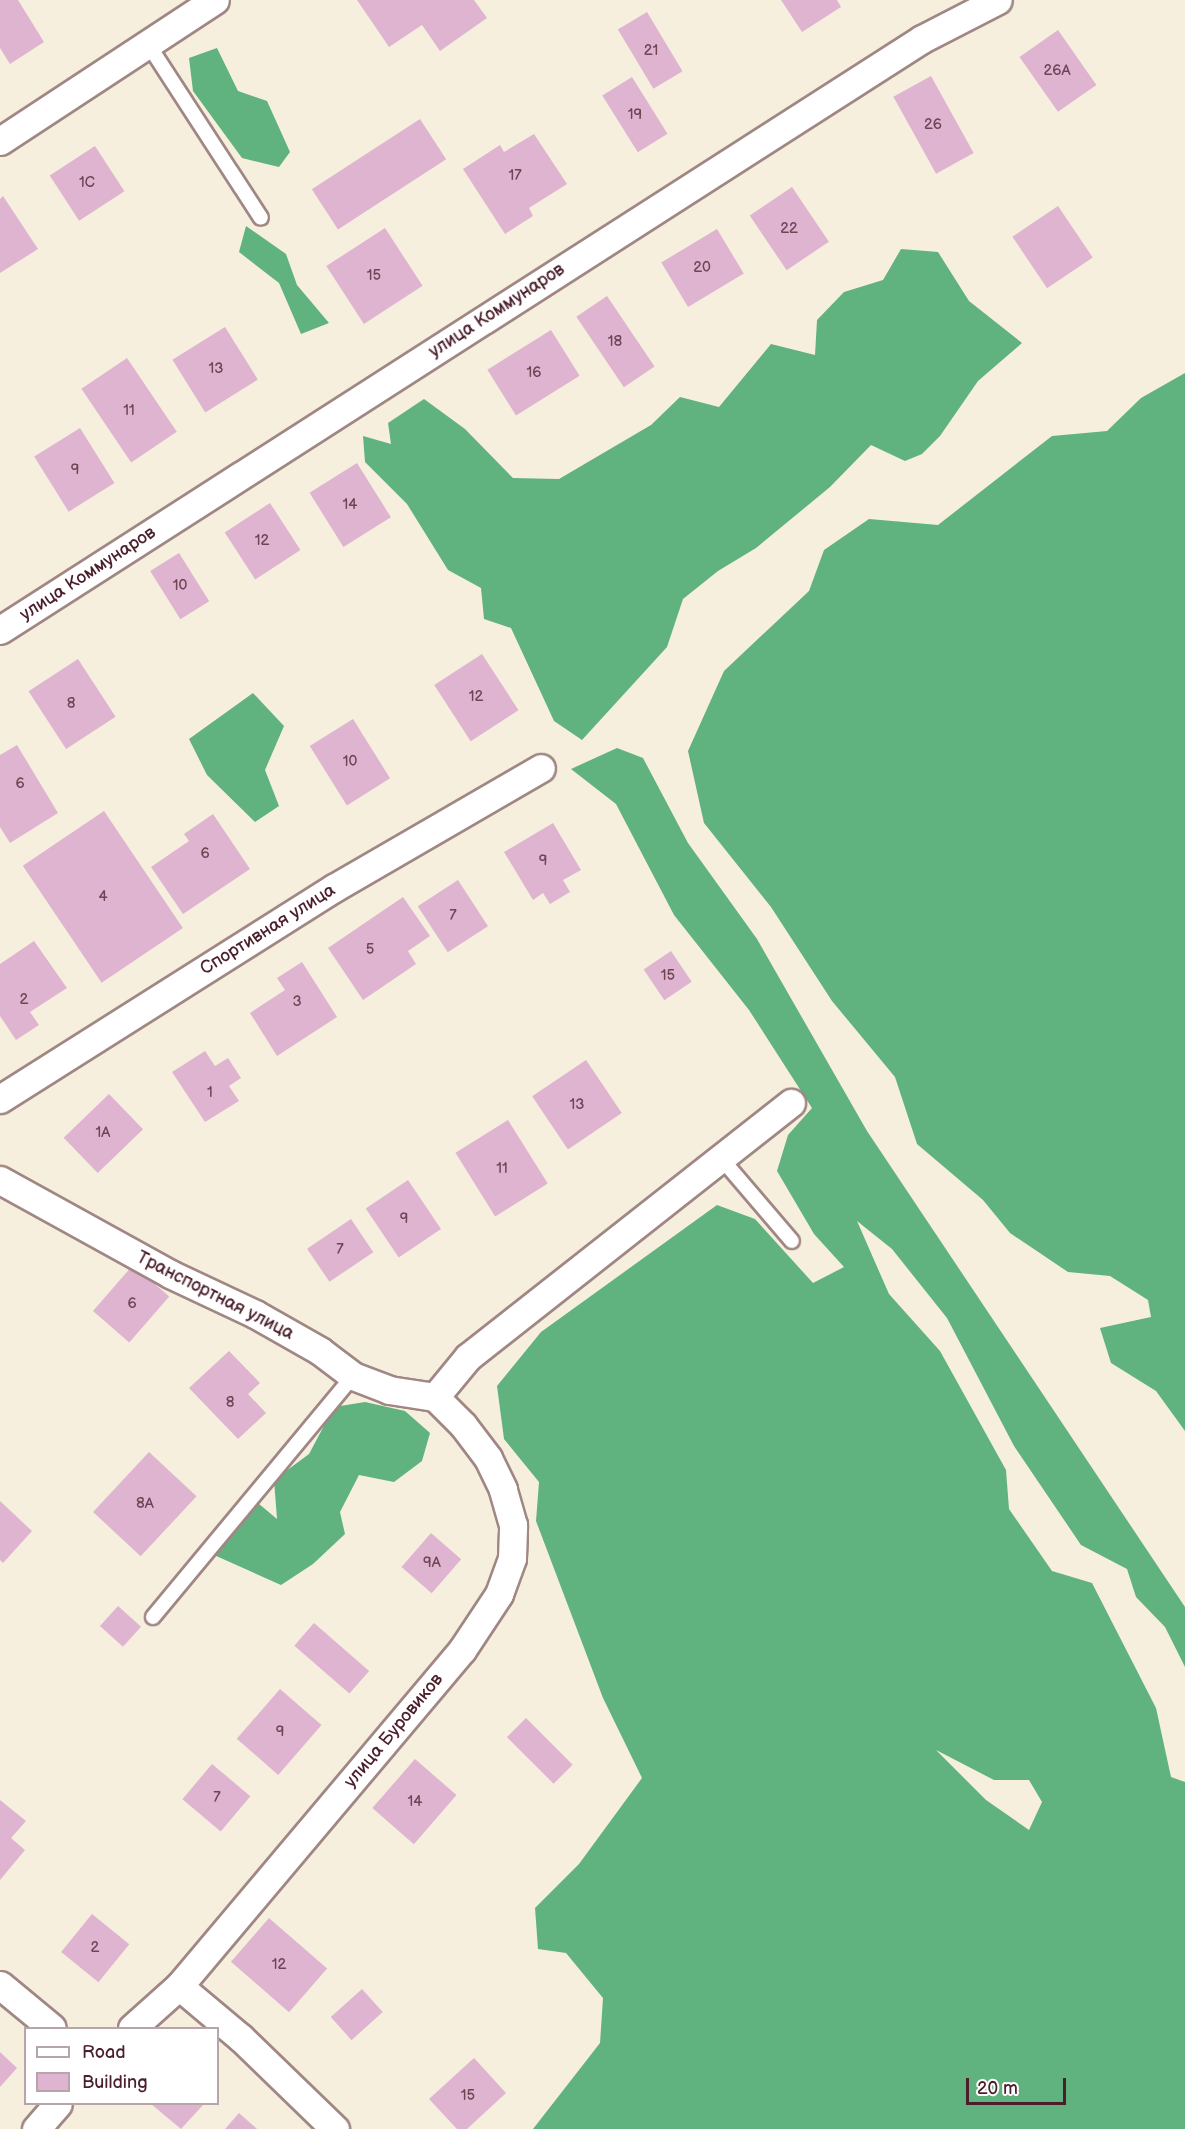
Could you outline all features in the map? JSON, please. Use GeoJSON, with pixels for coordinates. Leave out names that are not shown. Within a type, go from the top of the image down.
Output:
{"type":"FeatureCollection","features":[{"type":"Feature","properties":{"kind":"street"},"geometry":{"type":"LineString","coordinates":[[0,141],[215,0]]}},
{"type":"Feature","properties":{"kind":"street","name":"улица Коммунаров"},"geometry":{"type":"LineString","coordinates":[[0,630],[922,39],[998,0]]}},
{"type":"Feature","properties":{"kind":"street","name":"Спортивная улица"},"geometry":{"type":"LineString","coordinates":[[0,1099],[334,888],[541,768]]}},
{"type":"Feature","properties":{"kind":"street"},"geometry":{"type":"LineString","coordinates":[[435,1397],[468,1357],[791,1103]]}},
{"type":"Feature","properties":{"kind":"street","name":"Транспортная улица"},"geometry":{"type":"LineString","coordinates":[[0,1180],[171,1274],[255,1314],[320,1351],[353,1376],[389,1390],[435,1397]]}},
{"type":"Feature","properties":{"kind":"street","name":"улица Буровиков"},"geometry":{"type":"LineString","coordinates":[[133,2027],[180,1986],[462,1650],[499,1594],[512,1547],[513,1525],[503,1489],[488,1458],[463,1425],[435,1397]]}},
{"type":"Feature","properties":{"kind":"street"},"geometry":{"type":"LineString","coordinates":[[0,1984],[51,2027]]}},
{"type":"Feature","properties":{"kind":"street"},"geometry":{"type":"LineString","coordinates":[[180,1986],[241,2038],[335,2129]]}},
{"type":"Feature","properties":{"kind":"street"},"geometry":{"type":"LineString","coordinates":[[36,2129],[56,2105]]}},
{"type":"Feature","properties":{"kind":"lane"},"geometry":{"type":"LineString","coordinates":[[148,44],[261,218]]}},
{"type":"Feature","properties":{"kind":"lane"},"geometry":{"type":"LineString","coordinates":[[721,1158],[792,1241]]}},
{"type":"Feature","properties":{"kind":"lane"},"geometry":{"type":"LineString","coordinates":[[153,1617],[353,1376]]}},
{"type":"Feature","properties":{"kind":"green space"},"geometry":{"type":"Polygon","coordinates":[[[217,48],[238,91],[267,101],[290,152],[279,167],[242,158],[193,91],[189,58],[217,48]]]}},
{"type":"Feature","properties":{"kind":"green space"},"geometry":{"type":"Polygon","coordinates":[[[246,226],[286,254],[297,285],[329,323],[301,334],[279,283],[239,252],[246,226]]]}},
{"type":"Feature","properties":{"kind":"green space"},"geometry":{"type":"Polygon","coordinates":[[[901,249],[938,252],[969,301],[1022,343],[978,381],[940,436],[922,454],[905,461],[871,445],[830,487],[756,548],[718,571],[683,599],[667,647],[582,740],[554,721],[511,628],[484,619],[481,588],[448,570],[407,504],[365,462],[363,436],[391,444],[388,423],[424,399],[465,429],[513,478],[559,479],[651,425],[680,397],[719,407],[771,344],[815,355],[817,320],[844,292],[883,280],[901,249]]]}},
{"type":"Feature","properties":{"kind":"green space"},"geometry":{"type":"Polygon","coordinates":[[[1185,373],[1185,1431],[1156,1391],[1111,1363],[1100,1328],[1151,1317],[1148,1300],[1110,1276],[1068,1272],[1010,1233],[983,1200],[917,1144],[895,1077],[832,1001],[771,907],[704,823],[688,751],[724,671],[809,591],[824,550],[869,519],[938,525],[1052,436],[1107,431],[1141,398],[1185,373]]]}},
{"type":"Feature","properties":{"kind":"green space"},"geometry":{"type":"Polygon","coordinates":[[[253,693],[284,726],[265,770],[279,806],[255,822],[207,775],[189,739],[253,693]]]}},
{"type":"Feature","properties":{"kind":"green space"},"geometry":{"type":"Polygon","coordinates":[[[617,748],[643,758],[688,843],[757,939],[867,1131],[1185,1607],[1185,1667],[1165,1627],[1136,1597],[1127,1569],[1081,1545],[1014,1446],[947,1318],[892,1249],[857,1221],[889,1294],[940,1351],[1006,1470],[1009,1509],[1052,1571],[1092,1583],[1156,1708],[1171,1777],[1185,1782],[1185,2129],[533,2129],[600,2043],[603,1998],[566,1953],[538,1949],[535,1908],[579,1864],[642,1778],[603,1698],[536,1521],[539,1482],[504,1439],[497,1386],[541,1332],[717,1205],[755,1219],[813,1283],[844,1267],[814,1234],[777,1171],[788,1135],[812,1108],[749,1010],[674,915],[616,804],[571,769],[617,748]],[[936,1750],[986,1800],[1029,1830],[1042,1802],[1029,1780],[994,1780],[936,1750]]]}},
{"type":"Feature","properties":{"kind":"green space"},"geometry":{"type":"Polygon","coordinates":[[[365,1402],[405,1411],[430,1433],[422,1461],[394,1482],[359,1475],[340,1512],[345,1534],[313,1564],[281,1585],[214,1555],[247,1494],[277,1519],[274,1480],[309,1454],[334,1407],[365,1402]]]}},
{"type":"Feature","properties":{"kind":"building"},"geometry":{"type":"Polygon","coordinates":[[[0,0],[18,0],[44,42],[10,64],[0,48],[0,0]]]}},
{"type":"Feature","properties":{"kind":"building"},"geometry":{"type":"Polygon","coordinates":[[[357,0],[474,0],[487,18],[440,51],[422,25],[389,47],[357,0]]]}},
{"type":"Feature","properties":{"kind":"building"},"geometry":{"type":"Polygon","coordinates":[[[781,0],[837,0],[841,7],[802,32],[781,0]]]}},
{"type":"Feature","properties":{"kind":"building"},"geometry":{"type":"Polygon","coordinates":[[[647,12],[683,71],[653,89],[618,30],[647,12]]]}},
{"type":"Feature","properties":{"kind":"building"},"geometry":{"type":"Polygon","coordinates":[[[1058,30],[1096,85],[1058,112],[1019,57],[1058,30]]]}},
{"type":"Feature","properties":{"kind":"building"},"geometry":{"type":"Polygon","coordinates":[[[931,76],[974,153],[936,174],[893,97],[931,76]]]}},
{"type":"Feature","properties":{"kind":"building"},"geometry":{"type":"Polygon","coordinates":[[[632,77],[668,134],[638,152],[602,96],[632,77]]]}},
{"type":"Feature","properties":{"kind":"building"},"geometry":{"type":"Polygon","coordinates":[[[420,119],[446,159],[338,230],[312,189],[420,119]]]}},
{"type":"Feature","properties":{"kind":"building"},"geometry":{"type":"Polygon","coordinates":[[[534,134],[567,184],[529,208],[533,216],[505,234],[463,169],[500,145],[504,152],[534,134]]]}},
{"type":"Feature","properties":{"kind":"building"},"geometry":{"type":"Polygon","coordinates":[[[95,146],[124,191],[79,221],[50,175],[95,146]]]}},
{"type":"Feature","properties":{"kind":"building"},"geometry":{"type":"Polygon","coordinates":[[[792,187],[829,242],[787,270],[750,216],[792,187]]]}},
{"type":"Feature","properties":{"kind":"building"},"geometry":{"type":"Polygon","coordinates":[[[3,196],[38,249],[0,273],[0,199],[3,196]]]}},
{"type":"Feature","properties":{"kind":"building"},"geometry":{"type":"Polygon","coordinates":[[[1058,206],[1093,257],[1047,288],[1012,237],[1058,206]]]}},
{"type":"Feature","properties":{"kind":"building"},"geometry":{"type":"Polygon","coordinates":[[[385,228],[423,286],[364,324],[326,266],[385,228]]]}},
{"type":"Feature","properties":{"kind":"building"},"geometry":{"type":"Polygon","coordinates":[[[717,229],[744,274],[688,307],[661,262],[717,229]]]}},
{"type":"Feature","properties":{"kind":"building"},"geometry":{"type":"Polygon","coordinates":[[[607,296],[655,366],[624,387],[576,317],[607,296]]]}},
{"type":"Feature","properties":{"kind":"building"},"geometry":{"type":"Polygon","coordinates":[[[225,327],[258,380],[205,412],[172,360],[225,327]]]}},
{"type":"Feature","properties":{"kind":"building"},"geometry":{"type":"Polygon","coordinates":[[[551,330],[580,376],[516,416],[487,370],[551,330]]]}},
{"type":"Feature","properties":{"kind":"building"},"geometry":{"type":"Polygon","coordinates":[[[127,358],[177,432],[131,463],[81,389],[127,358]]]}},
{"type":"Feature","properties":{"kind":"building"},"geometry":{"type":"Polygon","coordinates":[[[80,428],[114,483],[69,512],[34,457],[80,428]]]}},
{"type":"Feature","properties":{"kind":"building"},"geometry":{"type":"Polygon","coordinates":[[[357,463],[391,517],[343,547],[310,493],[357,463]]]}},
{"type":"Feature","properties":{"kind":"building"},"geometry":{"type":"Polygon","coordinates":[[[270,503],[300,550],[255,579],[225,532],[270,503]]]}},
{"type":"Feature","properties":{"kind":"building"},"geometry":{"type":"Polygon","coordinates":[[[179,553],[209,601],[180,619],[150,571],[179,553]]]}},
{"type":"Feature","properties":{"kind":"building"},"geometry":{"type":"Polygon","coordinates":[[[482,654],[518,710],[471,741],[434,685],[482,654]]]}},
{"type":"Feature","properties":{"kind":"building"},"geometry":{"type":"Polygon","coordinates":[[[78,659],[116,717],[66,749],[29,691],[78,659]]]}},
{"type":"Feature","properties":{"kind":"building"},"geometry":{"type":"Polygon","coordinates":[[[353,719],[390,778],[347,805],[310,746],[353,719]]]}},
{"type":"Feature","properties":{"kind":"building"},"geometry":{"type":"Polygon","coordinates":[[[17,745],[58,813],[10,843],[0,827],[0,755],[17,745]]]}},
{"type":"Feature","properties":{"kind":"building"},"geometry":{"type":"Polygon","coordinates":[[[104,811],[183,928],[102,983],[23,866],[104,811]]]}},
{"type":"Feature","properties":{"kind":"building"},"geometry":{"type":"Polygon","coordinates":[[[213,814],[250,869],[183,914],[151,867],[189,841],[184,834],[213,814]]]}},
{"type":"Feature","properties":{"kind":"building"},"geometry":{"type":"Polygon","coordinates":[[[553,823],[581,870],[563,880],[570,892],[550,904],[543,893],[533,900],[504,852],[553,823]]]}},
{"type":"Feature","properties":{"kind":"building"},"geometry":{"type":"Polygon","coordinates":[[[458,880],[488,926],[448,952],[418,906],[458,880]]]}},
{"type":"Feature","properties":{"kind":"building"},"geometry":{"type":"Polygon","coordinates":[[[403,897],[430,936],[408,951],[416,964],[363,1000],[328,948],[403,897]]]}},
{"type":"Feature","properties":{"kind":"building"},"geometry":{"type":"Polygon","coordinates":[[[34,941],[67,988],[30,1012],[39,1025],[16,1040],[0,1016],[0,964],[34,941]]]}},
{"type":"Feature","properties":{"kind":"building"},"geometry":{"type":"Polygon","coordinates":[[[671,951],[692,982],[664,1000],[644,969],[671,951]]]}},
{"type":"Feature","properties":{"kind":"building"},"geometry":{"type":"Polygon","coordinates":[[[302,962],[337,1017],[277,1056],[250,1013],[285,990],[277,978],[302,962]]]}},
{"type":"Feature","properties":{"kind":"building"},"geometry":{"type":"Polygon","coordinates":[[[205,1051],[215,1066],[228,1058],[241,1078],[229,1086],[239,1101],[205,1122],[172,1072],[205,1051]]]}},
{"type":"Feature","properties":{"kind":"building"},"geometry":{"type":"Polygon","coordinates":[[[586,1060],[622,1113],[568,1149],[532,1096],[586,1060]]]}},
{"type":"Feature","properties":{"kind":"building"},"geometry":{"type":"Polygon","coordinates":[[[109,1094],[143,1129],[98,1173],[64,1138],[109,1094]]]}},
{"type":"Feature","properties":{"kind":"building"},"geometry":{"type":"Polygon","coordinates":[[[508,1120],[548,1184],[495,1216],[455,1153],[508,1120]]]}},
{"type":"Feature","properties":{"kind":"building"},"geometry":{"type":"Polygon","coordinates":[[[408,1180],[441,1229],[399,1257],[366,1209],[408,1180]]]}},
{"type":"Feature","properties":{"kind":"building"},"geometry":{"type":"Polygon","coordinates":[[[351,1219],[373,1252],[329,1282],[307,1249],[351,1219]]]}},
{"type":"Feature","properties":{"kind":"building"},"geometry":{"type":"Polygon","coordinates":[[[133,1265],[169,1296],[129,1343],[93,1311],[133,1265]]]}},
{"type":"Feature","properties":{"kind":"building"},"geometry":{"type":"Polygon","coordinates":[[[229,1351],[260,1383],[248,1394],[266,1413],[238,1439],[189,1388],[229,1351]]]}},
{"type":"Feature","properties":{"kind":"building"},"geometry":{"type":"Polygon","coordinates":[[[149,1452],[197,1496],[141,1556],[93,1512],[149,1452]]]}},
{"type":"Feature","properties":{"kind":"building"},"geometry":{"type":"Polygon","coordinates":[[[0,1501],[32,1531],[3,1563],[0,1560],[0,1501]]]}},
{"type":"Feature","properties":{"kind":"building"},"geometry":{"type":"Polygon","coordinates":[[[431,1533],[461,1559],[432,1593],[401,1567],[431,1533]]]}},
{"type":"Feature","properties":{"kind":"building"},"geometry":{"type":"Polygon","coordinates":[[[118,1606],[141,1627],[123,1647],[100,1626],[118,1606]]]}},
{"type":"Feature","properties":{"kind":"building"},"geometry":{"type":"Polygon","coordinates":[[[314,1623],[369,1671],[349,1694],[294,1646],[314,1623]]]}},
{"type":"Feature","properties":{"kind":"building"},"geometry":{"type":"Polygon","coordinates":[[[280,1689],[322,1725],[278,1775],[237,1739],[280,1689]]]}},
{"type":"Feature","properties":{"kind":"building"},"geometry":{"type":"Polygon","coordinates":[[[526,1718],[573,1765],[554,1784],[507,1737],[526,1718]]]}},
{"type":"Feature","properties":{"kind":"building"},"geometry":{"type":"Polygon","coordinates":[[[415,1759],[457,1795],[414,1844],[372,1808],[415,1759]]]}},
{"type":"Feature","properties":{"kind":"building"},"geometry":{"type":"Polygon","coordinates":[[[212,1764],[250,1796],[221,1831],[182,1799],[212,1764]]]}},
{"type":"Feature","properties":{"kind":"building"},"geometry":{"type":"Polygon","coordinates":[[[0,1800],[26,1821],[11,1838],[25,1850],[0,1880],[0,1800]]]}},
{"type":"Feature","properties":{"kind":"building"},"geometry":{"type":"Polygon","coordinates":[[[92,1914],[129,1944],[98,1982],[61,1952],[92,1914]]]}},
{"type":"Feature","properties":{"kind":"building"},"geometry":{"type":"Polygon","coordinates":[[[269,1918],[327,1969],[289,2012],[231,1962],[269,1918]]]}},
{"type":"Feature","properties":{"kind":"building"},"geometry":{"type":"Polygon","coordinates":[[[362,1989],[383,2012],[352,2040],[331,2017],[362,1989]]]}},
{"type":"Feature","properties":{"kind":"building"},"geometry":{"type":"Polygon","coordinates":[[[0,2052],[17,2068],[0,2087],[0,2052]]]}},
{"type":"Feature","properties":{"kind":"building"},"geometry":{"type":"Polygon","coordinates":[[[474,2058],[506,2093],[467,2129],[457,2129],[429,2099],[474,2058]]]}},
{"type":"Feature","properties":{"kind":"building"},"geometry":{"type":"Polygon","coordinates":[[[152,2105],[203,2105],[181,2129],[152,2105]]]}},
{"type":"Feature","properties":{"kind":"building"},"geometry":{"type":"Polygon","coordinates":[[[239,2113],[257,2129],[225,2129],[239,2113]]]}}]}
